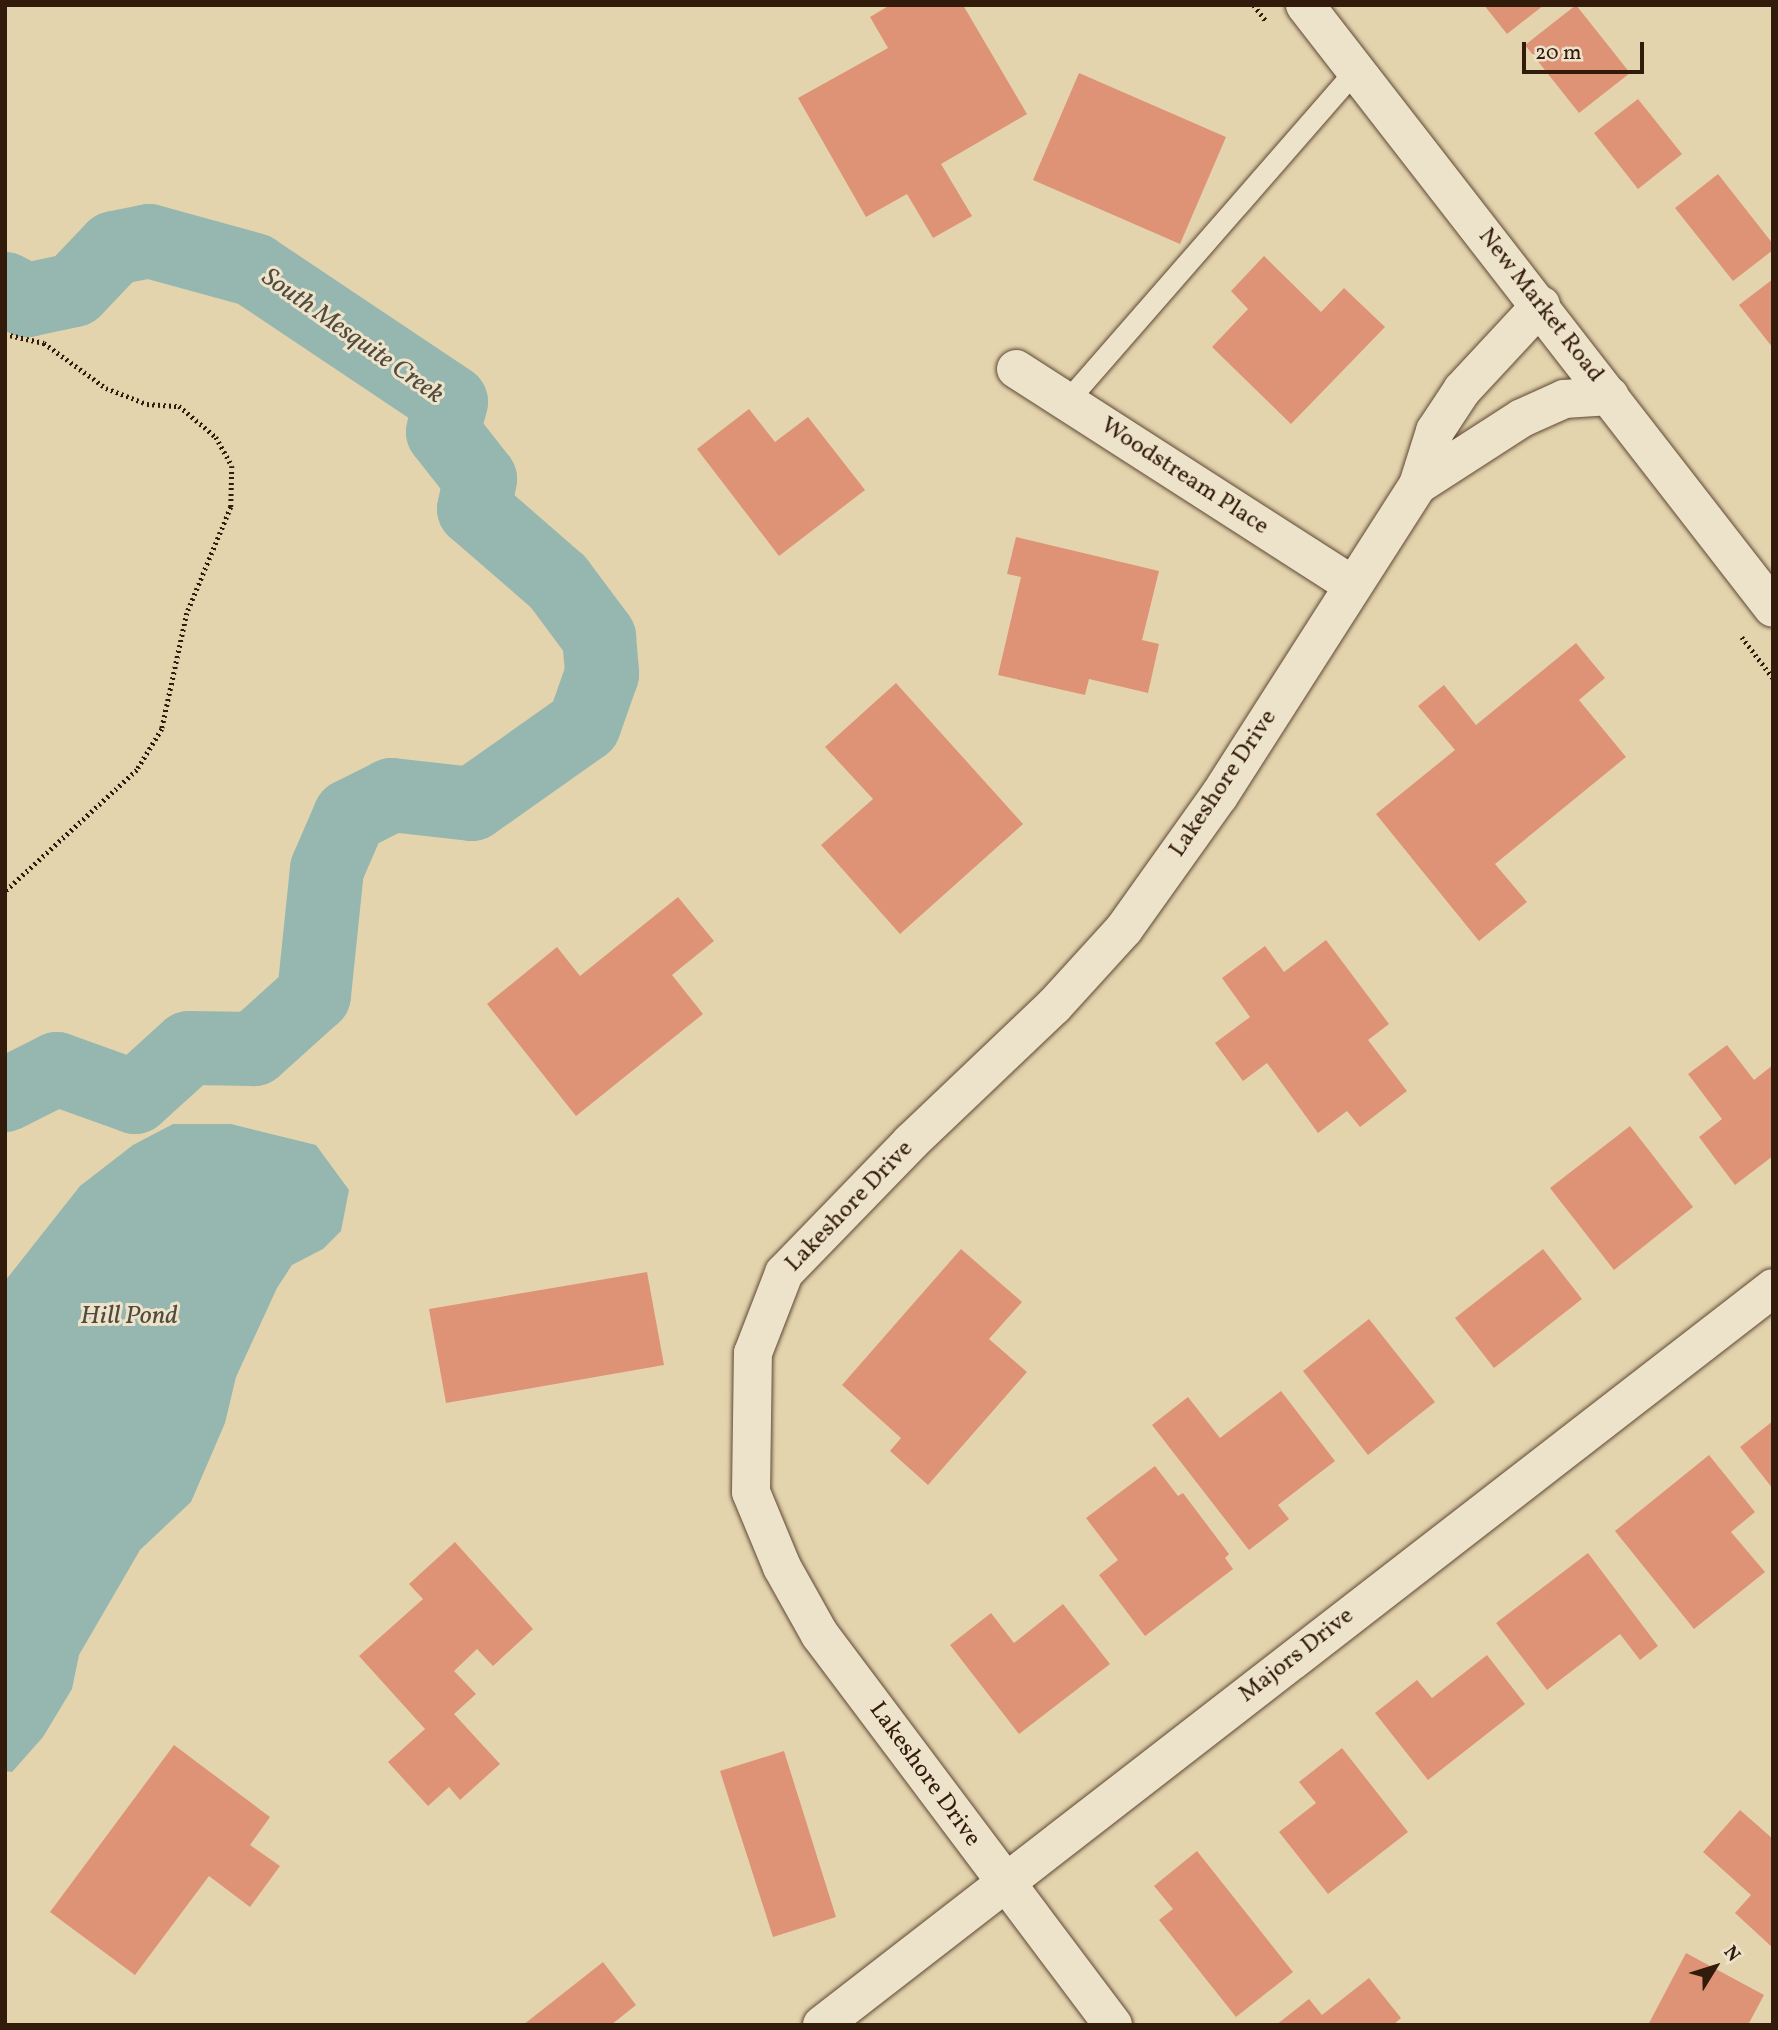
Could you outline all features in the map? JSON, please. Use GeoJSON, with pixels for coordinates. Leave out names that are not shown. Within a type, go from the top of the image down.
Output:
{"type":"FeatureCollection","features":[{"type":"Feature","properties":{"kind":"street","name":"New Market Road"},"geometry":{"type":"LineString","coordinates":[[1306,5],[1541,305],[1773,608]]}},
{"type":"Feature","properties":{"kind":"street","name":"Lakeshore Drive"},"geometry":{"type":"LineString","coordinates":[[1114,2025],[1004,1883],[820,1635],[782,1567],[751,1492],[753,1353],[785,1273],[911,1142],[1054,1006],[1124,929],[1219,796],[1418,485],[1435,431],[1462,390],[1541,305]]}},
{"type":"Feature","properties":{"kind":"street","name":"Woodstream Place"},"geometry":{"type":"LineString","coordinates":[[1016,369],[1352,585]]}},
{"type":"Feature","properties":{"kind":"street","name":"Lakeshore Drive"},"geometry":{"type":"LineString","coordinates":[[1418,485],[1522,418],[1564,399],[1610,396]]}},
{"type":"Feature","properties":{"kind":"street","name":"Majors Drive"},"geometry":{"type":"LineString","coordinates":[[822,2025],[1773,1288]]}},
{"type":"Feature","properties":{"kind":"lane"},"geometry":{"type":"LineString","coordinates":[[1066,402],[1356,71]]}},
{"type":"Feature","properties":{"kind":"path"},"geometry":{"type":"LineString","coordinates":[[5,334],[44,343],[106,388],[147,404],[179,406],[216,437],[232,466],[231,507],[187,613],[162,729],[137,770],[5,892]]}},
{"type":"Feature","properties":{"kind":"water","name":"Hill Pond"},"geometry":{"type":"Polygon","coordinates":[[[173,1124],[231,1124],[316,1145],[349,1190],[341,1231],[323,1249],[292,1265],[277,1288],[236,1377],[225,1423],[191,1502],[140,1550],[79,1655],[72,1689],[43,1737],[12,1772],[5,1771],[5,1281],[80,1186],[133,1145],[173,1124]]]}},
{"type":"Feature","properties":{"kind":"building"},"geometry":{"type":"Polygon","coordinates":[[[890,5],[963,5],[1027,114],[941,164],[972,216],[933,238],[907,194],[866,217],[798,98],[888,48],[870,17],[890,5]]]}},
{"type":"Feature","properties":{"kind":"building"},"geometry":{"type":"Polygon","coordinates":[[[1484,5],[1544,5],[1507,34],[1484,5]]]}},
{"type":"Feature","properties":{"kind":"building"},"geometry":{"type":"Polygon","coordinates":[[[1576,5],[1630,73],[1579,113],[1525,45],[1576,5]]]}},
{"type":"Feature","properties":{"kind":"building"},"geometry":{"type":"Polygon","coordinates":[[[1079,73],[1226,137],[1180,244],[1033,180],[1079,73]]]}},
{"type":"Feature","properties":{"kind":"building"},"geometry":{"type":"Polygon","coordinates":[[[1638,99],[1682,154],[1638,189],[1594,133],[1638,99]]]}},
{"type":"Feature","properties":{"kind":"building"},"geometry":{"type":"Polygon","coordinates":[[[1718,174],[1773,244],[1773,250],[1733,281],[1675,208],[1718,174]]]}},
{"type":"Feature","properties":{"kind":"building"},"geometry":{"type":"Polygon","coordinates":[[[1264,256],[1321,312],[1344,288],[1385,327],[1291,424],[1212,347],[1248,309],[1231,291],[1264,256]]]}},
{"type":"Feature","properties":{"kind":"building"},"geometry":{"type":"Polygon","coordinates":[[[1773,279],[1773,348],[1739,305],[1773,279]]]}},
{"type":"Feature","properties":{"kind":"building"},"geometry":{"type":"Polygon","coordinates":[[[749,409],[775,442],[808,417],[865,490],[779,556],[697,449],[749,409]]]}},
{"type":"Feature","properties":{"kind":"building"},"geometry":{"type":"Polygon","coordinates":[[[1016,537],[1159,571],[1142,640],[1159,644],[1148,693],[1089,679],[1085,695],[998,675],[1021,577],[1007,574],[1016,537]]]}},
{"type":"Feature","properties":{"kind":"building"},"geometry":{"type":"Polygon","coordinates":[[[1576,643],[1605,678],[1579,700],[1626,757],[1495,864],[1527,902],[1479,941],[1376,814],[1455,750],[1418,706],[1444,685],[1476,725],[1576,643]]]}},
{"type":"Feature","properties":{"kind":"building"},"geometry":{"type":"Polygon","coordinates":[[[896,683],[1023,824],[900,934],[821,845],[873,799],[825,747],[896,683]]]}},
{"type":"Feature","properties":{"kind":"building"},"geometry":{"type":"Polygon","coordinates":[[[678,897],[714,941],[672,975],[703,1014],[576,1116],[487,1004],[557,947],[580,976],[678,897]]]}},
{"type":"Feature","properties":{"kind":"building"},"geometry":{"type":"Polygon","coordinates":[[[1326,940],[1389,1024],[1368,1040],[1407,1091],[1360,1127],[1347,1111],[1318,1133],[1267,1063],[1243,1081],[1215,1043],[1250,1017],[1222,978],[1265,946],[1284,972],[1326,940]]]}},
{"type":"Feature","properties":{"kind":"building"},"geometry":{"type":"Polygon","coordinates":[[[1727,1045],[1754,1080],[1773,1065],[1773,1156],[1735,1185],[1699,1137],[1722,1119],[1688,1074],[1727,1045]]]}},
{"type":"Feature","properties":{"kind":"building"},"geometry":{"type":"Polygon","coordinates":[[[1630,1126],[1693,1207],[1614,1270],[1550,1188],[1630,1126]]]}},
{"type":"Feature","properties":{"kind":"building"},"geometry":{"type":"Polygon","coordinates":[[[961,1249],[1022,1302],[989,1339],[1027,1372],[928,1485],[890,1451],[901,1438],[842,1385],[961,1249]]]}},
{"type":"Feature","properties":{"kind":"building"},"geometry":{"type":"Polygon","coordinates":[[[1543,1249],[1582,1299],[1494,1368],[1455,1318],[1543,1249]]]}},
{"type":"Feature","properties":{"kind":"building"},"geometry":{"type":"Polygon","coordinates":[[[647,1272],[664,1365],[446,1403],[429,1309],[647,1272]]]}},
{"type":"Feature","properties":{"kind":"building"},"geometry":{"type":"Polygon","coordinates":[[[1369,1319],[1435,1402],[1368,1455],[1303,1371],[1369,1319]]]}},
{"type":"Feature","properties":{"kind":"building"},"geometry":{"type":"Polygon","coordinates":[[[1281,1391],[1335,1461],[1278,1505],[1289,1519],[1249,1550],[1152,1425],[1188,1397],[1220,1438],[1281,1391]]]}},
{"type":"Feature","properties":{"kind":"building"},"geometry":{"type":"Polygon","coordinates":[[[1773,1421],[1773,1489],[1740,1447],[1773,1421]]]}},
{"type":"Feature","properties":{"kind":"building"},"geometry":{"type":"Polygon","coordinates":[[[1709,1455],[1755,1512],[1731,1532],[1765,1572],[1694,1629],[1615,1531],[1709,1455]]]}},
{"type":"Feature","properties":{"kind":"building"},"geometry":{"type":"Polygon","coordinates":[[[1155,1466],[1178,1496],[1183,1493],[1229,1554],[1225,1558],[1233,1569],[1145,1636],[1099,1575],[1118,1560],[1086,1518],[1155,1466]]]}},
{"type":"Feature","properties":{"kind":"building"},"geometry":{"type":"Polygon","coordinates":[[[455,1542],[533,1629],[493,1666],[477,1649],[454,1671],[476,1694],[454,1714],[500,1764],[460,1800],[449,1787],[428,1806],[388,1762],[425,1729],[359,1656],[423,1599],[409,1584],[455,1542]]]}},
{"type":"Feature","properties":{"kind":"building"},"geometry":{"type":"Polygon","coordinates":[[[1588,1553],[1658,1646],[1640,1660],[1620,1634],[1547,1690],[1496,1623],[1588,1553]]]}},
{"type":"Feature","properties":{"kind":"building"},"geometry":{"type":"Polygon","coordinates":[[[1063,1604],[1110,1664],[1019,1734],[950,1645],[991,1613],[1014,1643],[1063,1604]]]}},
{"type":"Feature","properties":{"kind":"building"},"geometry":{"type":"Polygon","coordinates":[[[1487,1655],[1525,1704],[1428,1780],[1375,1713],[1417,1680],[1432,1698],[1487,1655]]]}},
{"type":"Feature","properties":{"kind":"building"},"geometry":{"type":"Polygon","coordinates":[[[174,1745],[270,1817],[250,1845],[280,1866],[250,1907],[209,1876],[135,1975],[50,1912],[174,1745]]]}},
{"type":"Feature","properties":{"kind":"building"},"geometry":{"type":"Polygon","coordinates":[[[1342,1748],[1408,1832],[1328,1894],[1279,1832],[1316,1803],[1299,1782],[1342,1748]]]}},
{"type":"Feature","properties":{"kind":"building"},"geometry":{"type":"Polygon","coordinates":[[[784,1751],[836,1917],[773,1937],[720,1771],[784,1751]]]}},
{"type":"Feature","properties":{"kind":"building"},"geometry":{"type":"Polygon","coordinates":[[[1740,1810],[1773,1839],[1773,1948],[1735,1913],[1751,1895],[1703,1852],[1740,1810]]]}},
{"type":"Feature","properties":{"kind":"building"},"geometry":{"type":"Polygon","coordinates":[[[1197,1851],[1293,1972],[1236,2017],[1159,1920],[1173,1909],[1154,1886],[1197,1851]]]}},
{"type":"Feature","properties":{"kind":"building"},"geometry":{"type":"Polygon","coordinates":[[[1686,1953],[1764,1995],[1748,2025],[1648,2025],[1686,1953]]]}},
{"type":"Feature","properties":{"kind":"building"},"geometry":{"type":"Polygon","coordinates":[[[603,1962],[636,2005],[611,2025],[523,2025],[603,1962]]]}},
{"type":"Feature","properties":{"kind":"building"},"geometry":{"type":"Polygon","coordinates":[[[1369,1978],[1401,2018],[1393,2025],[1276,2025],[1309,1999],[1322,2015],[1369,1978]]]}},
{"type":"Feature","properties":{"kind":"waterway","name":"South Mesquite Creek"},"geometry":{"type":"LineString","coordinates":[[5,289],[27,300],[74,290],[114,248],[149,241],[254,270],[451,402],[443,432],[480,479],[474,509],[558,582],[599,637],[602,674],[584,725],[472,804],[392,795],[350,816],[327,869],[314,995],[254,1049],[189,1048],[135,1097],[57,1069],[5,1095]]}}]}
